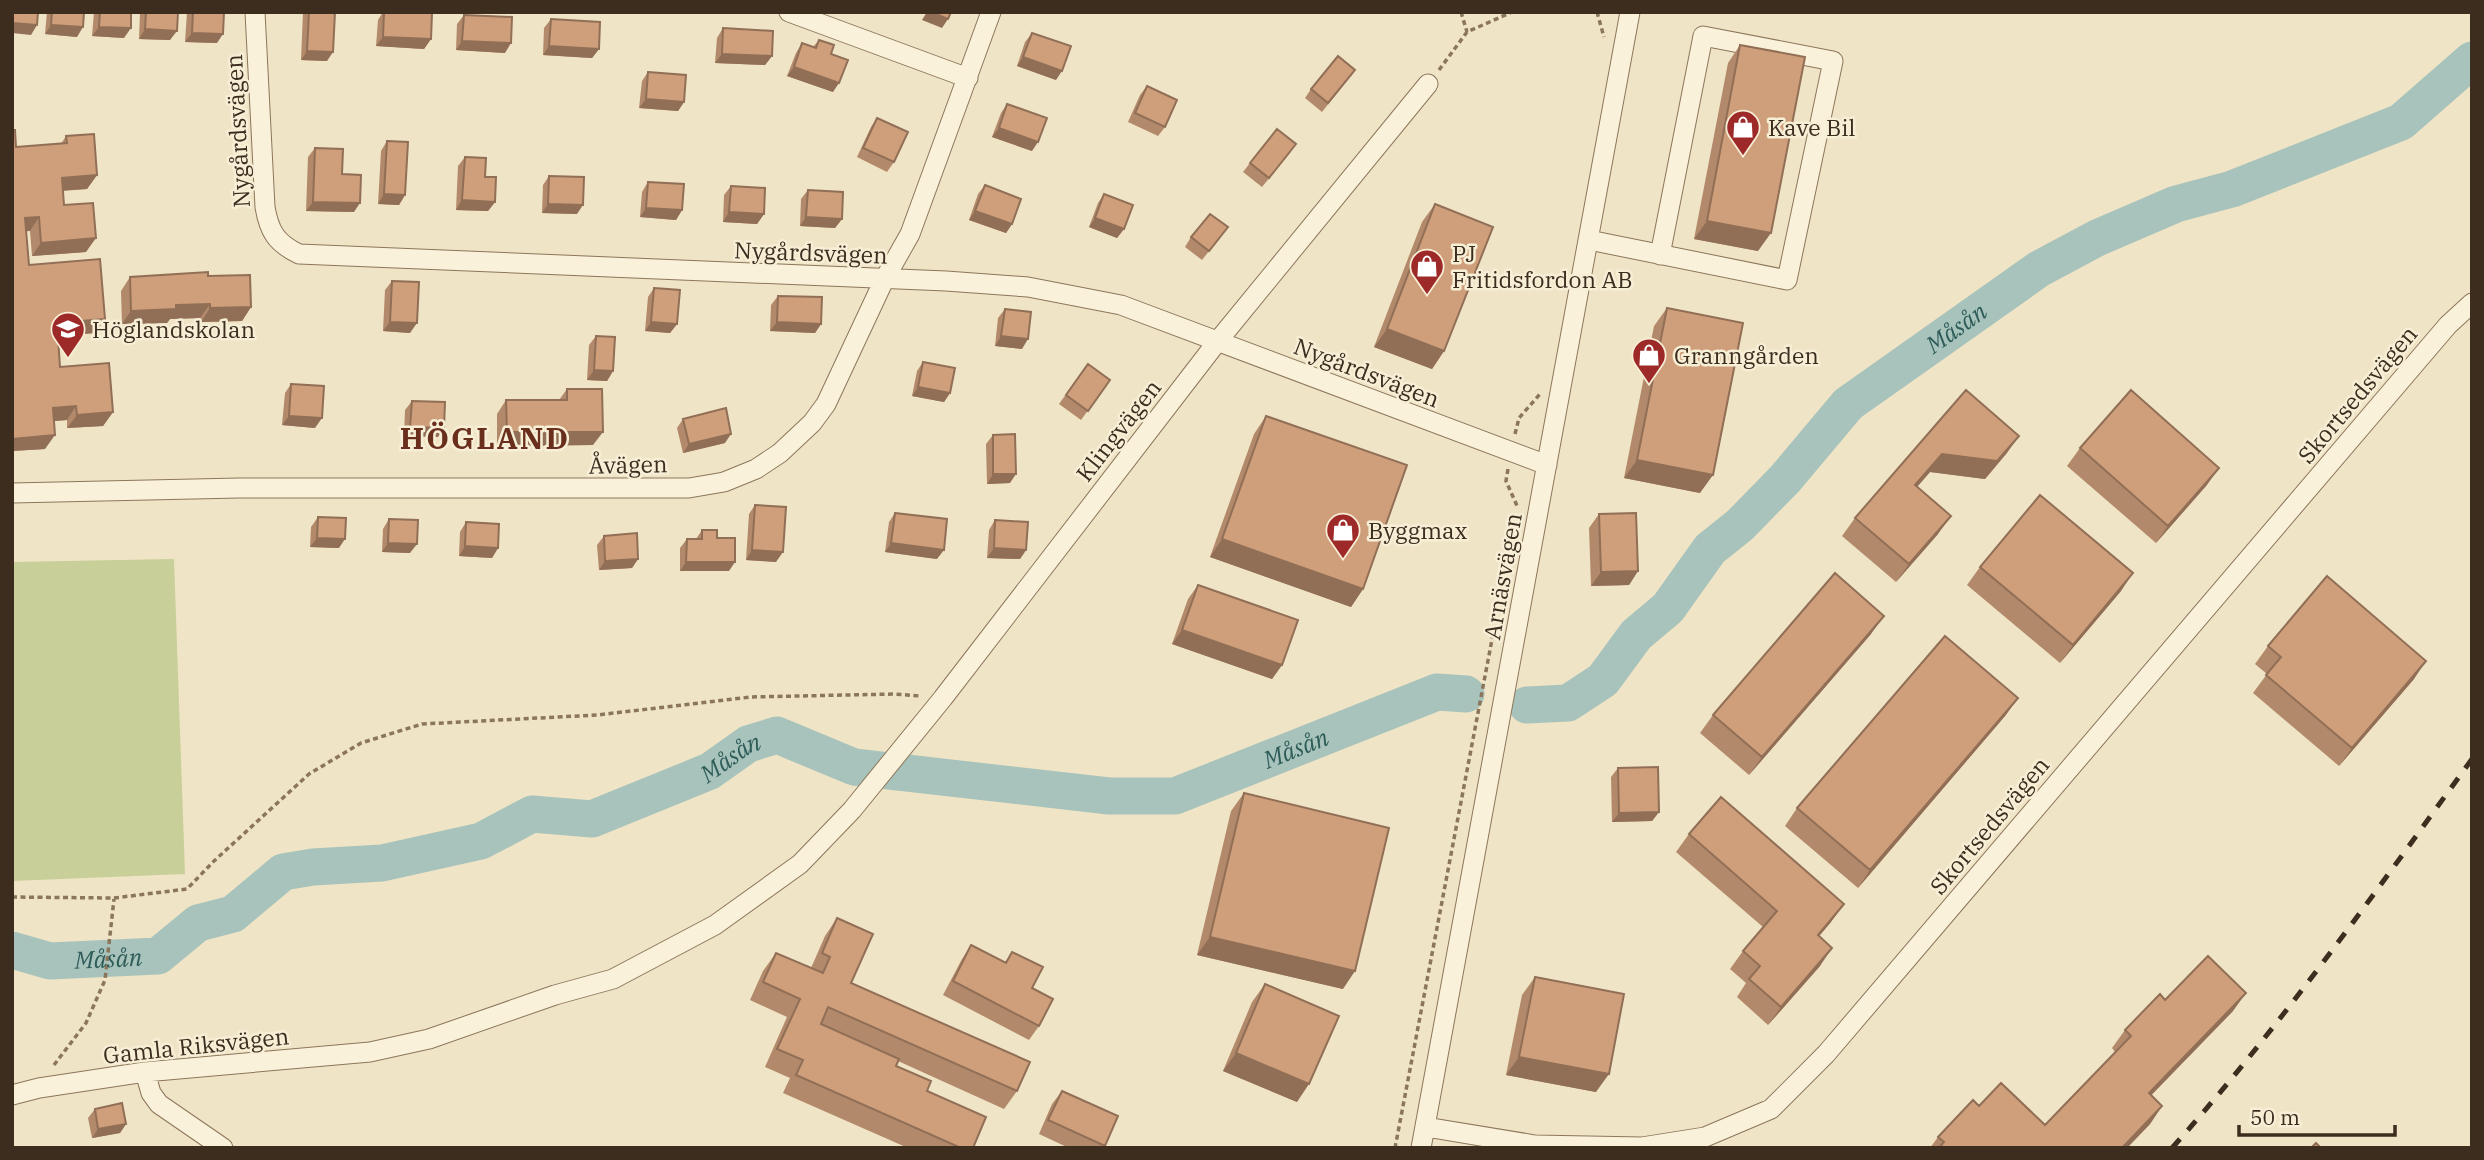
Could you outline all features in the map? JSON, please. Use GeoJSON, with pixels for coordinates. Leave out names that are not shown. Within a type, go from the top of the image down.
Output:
{"type":"FeatureCollection","features":[{"type":"Feature","properties":{"kind":"street","name":"Nygårdsvägen"},"geometry":{"type":"LineString","coordinates":[[255,12],[268,226],[286,248],[299,254],[946,281],[1028,287],[1121,305],[1547,465]]}},
{"type":"Feature","properties":{"kind":"street"},"geometry":{"type":"LineString","coordinates":[[789,12],[968,78]]}},
{"type":"Feature","properties":{"kind":"street","name":"Åvägen"},"geometry":{"type":"LineString","coordinates":[[12,493],[239,488],[689,488],[724,481],[756,469],[780,453],[812,423],[826,404],[884,280],[910,234],[991,12]]}},
{"type":"Feature","properties":{"kind":"street","name":"Arnäsvägen"},"geometry":{"type":"LineString","coordinates":[[1421,1148],[1630,12]]}},
{"type":"Feature","properties":{"kind":"street"},"geometry":{"type":"LineString","coordinates":[[1590,240],[1660,255],[1787,280],[1833,61],[1703,36],[1660,255]]}},
{"type":"Feature","properties":{"kind":"street","name":"Klingvägen"},"geometry":{"type":"LineString","coordinates":[[852,810],[943,698],[1217,342],[1428,84]]}},
{"type":"Feature","properties":{"kind":"street","name":"Skortsedsvägen"},"geometry":{"type":"LineString","coordinates":[[1426,1128],[1535,1145],[1642,1147],[1705,1137],[1771,1109],[1826,1054],[2439,336],[2472,303]]}},
{"type":"Feature","properties":{"kind":"street","name":"Gamla Riksvägen"},"geometry":{"type":"LineString","coordinates":[[12,1095],[145,1072],[370,1052],[429,1039],[555,995],[612,979],[715,925],[800,864],[852,810]]}},
{"type":"Feature","properties":{"kind":"street"},"geometry":{"type":"LineString","coordinates":[[145,1072],[150,1093],[159,1104],[223,1148]]}},
{"type":"Feature","properties":{"kind":"path"},"geometry":{"type":"LineString","coordinates":[[1461,12],[1467,32]]}},
{"type":"Feature","properties":{"kind":"path"},"geometry":{"type":"LineString","coordinates":[[1428,84],[1467,32],[1512,12]]}},
{"type":"Feature","properties":{"kind":"path"},"geometry":{"type":"LineString","coordinates":[[1597,12],[1608,48]]}},
{"type":"Feature","properties":{"kind":"path"},"geometry":{"type":"LineString","coordinates":[[1515,520],[1518,507],[1506,481],[1519,418],[1540,394]]}},
{"type":"Feature","properties":{"kind":"path"},"geometry":{"type":"LineString","coordinates":[[1395,1148],[1494,629]]}},
{"type":"Feature","properties":{"kind":"path"},"geometry":{"type":"LineString","coordinates":[[12,897],[114,898],[187,888],[309,774],[361,743],[422,724],[597,715],[751,698],[894,694],[943,698]]}},
{"type":"Feature","properties":{"kind":"path"},"geometry":{"type":"LineString","coordinates":[[36,1089],[86,1023],[104,980],[114,898]]}},
{"type":"Feature","properties":{"kind":"green space"},"geometry":{"type":"Polygon","coordinates":[[[174,559],[185,874],[12,881],[12,562],[174,559]]]}},
{"type":"Feature","properties":{"kind":"building"},"geometry":{"type":"Polygon","coordinates":[[[12,12],[38,12],[37,25],[12,23],[12,12]]]}},
{"type":"Feature","properties":{"kind":"building"},"geometry":{"type":"Polygon","coordinates":[[[52,12],[84,12],[83,27],[51,25],[52,12]]]}},
{"type":"Feature","properties":{"kind":"building"},"geometry":{"type":"Polygon","coordinates":[[[100,12],[131,12],[131,28],[99,27],[100,12]]]}},
{"type":"Feature","properties":{"kind":"building"},"geometry":{"type":"Polygon","coordinates":[[[146,12],[178,12],[177,31],[145,29],[146,12]]]}},
{"type":"Feature","properties":{"kind":"building"},"geometry":{"type":"Polygon","coordinates":[[[193,12],[224,12],[223,34],[192,33],[193,12]]]}},
{"type":"Feature","properties":{"kind":"building"},"geometry":{"type":"Polygon","coordinates":[[[309,12],[335,12],[333,52],[307,51],[309,12]]]}},
{"type":"Feature","properties":{"kind":"building"},"geometry":{"type":"Polygon","coordinates":[[[384,12],[432,13],[431,39],[383,37],[384,12]]]}},
{"type":"Feature","properties":{"kind":"building"},"geometry":{"type":"Polygon","coordinates":[[[931,12],[951,12],[948,19],[931,12]]]}},
{"type":"Feature","properties":{"kind":"building"},"geometry":{"type":"Polygon","coordinates":[[[464,15],[512,17],[511,43],[462,41],[464,15]]]}},
{"type":"Feature","properties":{"kind":"building"},"geometry":{"type":"Polygon","coordinates":[[[551,19],[600,22],[599,49],[549,46],[551,19]]]}},
{"type":"Feature","properties":{"kind":"building"},"geometry":{"type":"Polygon","coordinates":[[[723,28],[773,31],[772,56],[722,54],[723,28]]]}},
{"type":"Feature","properties":{"kind":"building"},"geometry":{"type":"Polygon","coordinates":[[[1032,33],[1071,46],[1062,71],[1023,57],[1032,33]]]}},
{"type":"Feature","properties":{"kind":"building"},"geometry":{"type":"Polygon","coordinates":[[[819,40],[834,45],[831,54],[848,60],[839,83],[794,67],[802,43],[816,48],[819,40]]]}},
{"type":"Feature","properties":{"kind":"building","name":"Kave Bil"},"geometry":{"type":"Polygon","coordinates":[[[1740,45],[1805,57],[1771,233],[1707,221],[1740,45]]]}},
{"type":"Feature","properties":{"kind":"building"},"geometry":{"type":"Polygon","coordinates":[[[1338,56],[1355,70],[1328,103],[1311,89],[1338,56]]]}},
{"type":"Feature","properties":{"kind":"building"},"geometry":{"type":"Polygon","coordinates":[[[648,72],[686,75],[684,102],[646,99],[648,72]]]}},
{"type":"Feature","properties":{"kind":"building"},"geometry":{"type":"Polygon","coordinates":[[[1147,86],[1177,100],[1165,127],[1135,113],[1147,86]]]}},
{"type":"Feature","properties":{"kind":"building"},"geometry":{"type":"Polygon","coordinates":[[[1007,104],[1047,118],[1038,142],[999,128],[1007,104]]]}},
{"type":"Feature","properties":{"kind":"building"},"geometry":{"type":"Polygon","coordinates":[[[877,118],[908,132],[894,162],[863,148],[877,118]]]}},
{"type":"Feature","properties":{"kind":"building"},"geometry":{"type":"Polygon","coordinates":[[[1277,129],[1296,144],[1269,178],[1250,163],[1277,129]]]}},
{"type":"Feature","properties":{"kind":"building"},"geometry":{"type":"Polygon","coordinates":[[[12,130],[15,130],[16,147],[67,143],[66,136],[94,134],[97,175],[62,178],[64,205],[93,203],[96,238],[41,243],[39,217],[25,218],[29,265],[100,259],[105,319],[57,323],[60,367],[109,363],[113,412],[77,415],[76,406],[53,408],[55,435],[12,439],[12,130]]]}},
{"type":"Feature","properties":{"kind":"building"},"geometry":{"type":"Polygon","coordinates":[[[387,141],[408,142],[405,195],[384,194],[387,141]]]}},
{"type":"Feature","properties":{"kind":"building"},"geometry":{"type":"Polygon","coordinates":[[[315,148],[343,149],[342,174],[361,175],[360,203],[313,202],[315,148]]]}},
{"type":"Feature","properties":{"kind":"building"},"geometry":{"type":"Polygon","coordinates":[[[465,157],[486,158],[485,177],[496,177],[495,202],[462,200],[465,157]]]}},
{"type":"Feature","properties":{"kind":"building"},"geometry":{"type":"Polygon","coordinates":[[[549,176],[584,177],[583,205],[548,204],[549,176]]]}},
{"type":"Feature","properties":{"kind":"building"},"geometry":{"type":"Polygon","coordinates":[[[648,182],[684,184],[682,210],[646,208],[648,182]]]}},
{"type":"Feature","properties":{"kind":"building"},"geometry":{"type":"Polygon","coordinates":[[[985,185],[1021,199],[1012,224],[975,211],[985,185]]]}},
{"type":"Feature","properties":{"kind":"building"},"geometry":{"type":"Polygon","coordinates":[[[731,186],[765,188],[764,214],[729,212],[731,186]]]}},
{"type":"Feature","properties":{"kind":"building"},"geometry":{"type":"Polygon","coordinates":[[[808,190],[843,192],[842,219],[806,217],[808,190]]]}},
{"type":"Feature","properties":{"kind":"building"},"geometry":{"type":"Polygon","coordinates":[[[1104,194],[1133,205],[1124,229],[1095,218],[1104,194]]]}},
{"type":"Feature","properties":{"kind":"building","name":"PJ Fritidsfordon AB"},"geometry":{"type":"Polygon","coordinates":[[[1435,204],[1493,227],[1444,351],[1387,329],[1435,204]]]}},
{"type":"Feature","properties":{"kind":"building"},"geometry":{"type":"Polygon","coordinates":[[[1210,214],[1228,227],[1209,251],[1191,237],[1210,214]]]}},
{"type":"Feature","properties":{"kind":"building"},"geometry":{"type":"Polygon","coordinates":[[[208,272],[208,276],[250,275],[251,307],[176,305],[176,309],[131,311],[130,277],[208,272]]]}},
{"type":"Feature","properties":{"kind":"building"},"geometry":{"type":"Polygon","coordinates":[[[392,281],[419,282],[417,323],[390,322],[392,281]]]}},
{"type":"Feature","properties":{"kind":"building"},"geometry":{"type":"Polygon","coordinates":[[[654,288],[680,290],[677,324],[651,322],[654,288]]]}},
{"type":"Feature","properties":{"kind":"building"},"geometry":{"type":"Polygon","coordinates":[[[778,296],[822,297],[821,324],[777,322],[778,296]]]}},
{"type":"Feature","properties":{"kind":"building"},"geometry":{"type":"Polygon","coordinates":[[[1667,308],[1743,323],[1713,475],[1637,460],[1667,308]]]}},
{"type":"Feature","properties":{"kind":"building"},"geometry":{"type":"Polygon","coordinates":[[[1005,309],[1031,312],[1028,339],[1001,336],[1005,309]]]}},
{"type":"Feature","properties":{"kind":"building"},"geometry":{"type":"Polygon","coordinates":[[[596,336],[615,337],[613,371],[594,370],[596,336]]]}},
{"type":"Feature","properties":{"kind":"building"},"geometry":{"type":"Polygon","coordinates":[[[923,362],[955,368],[950,393],[918,387],[923,362]]]}},
{"type":"Feature","properties":{"kind":"building"},"geometry":{"type":"Polygon","coordinates":[[[1088,364],[1110,380],[1088,411],[1066,395],[1088,364]]]}},
{"type":"Feature","properties":{"kind":"building"},"geometry":{"type":"Polygon","coordinates":[[[291,384],[324,386],[322,418],[289,416],[291,384]]]}},
{"type":"Feature","properties":{"kind":"building"},"geometry":{"type":"Polygon","coordinates":[[[567,389],[602,389],[603,432],[507,432],[506,400],[567,400],[567,389]]]}},
{"type":"Feature","properties":{"kind":"building"},"geometry":{"type":"Polygon","coordinates":[[[1966,390],[2019,436],[1997,461],[1942,454],[1915,485],[1951,516],[1909,564],[1855,518],[1966,390]]]}},
{"type":"Feature","properties":{"kind":"building"},"geometry":{"type":"Polygon","coordinates":[[[2131,390],[2219,468],[2168,526],[2080,448],[2131,390]]]}},
{"type":"Feature","properties":{"kind":"building"},"geometry":{"type":"Polygon","coordinates":[[[412,401],[445,402],[444,428],[410,427],[412,401]]]}},
{"type":"Feature","properties":{"kind":"building"},"geometry":{"type":"Polygon","coordinates":[[[726,408],[731,434],[689,444],[683,419],[726,408]]]}},
{"type":"Feature","properties":{"kind":"building"},"geometry":{"type":"Polygon","coordinates":[[[1266,416],[1407,465],[1363,589],[1222,539],[1266,416]]]}},
{"type":"Feature","properties":{"kind":"building"},"geometry":{"type":"Polygon","coordinates":[[[1015,434],[1016,474],[993,474],[993,435],[1015,434]]]}},
{"type":"Feature","properties":{"kind":"building"},"geometry":{"type":"Polygon","coordinates":[[[2040,495],[2133,573],[2073,645],[1980,567],[2040,495]]]}},
{"type":"Feature","properties":{"kind":"building"},"geometry":{"type":"Polygon","coordinates":[[[755,505],[786,507],[783,552],[752,550],[755,505]]]}},
{"type":"Feature","properties":{"kind":"building"},"geometry":{"type":"Polygon","coordinates":[[[895,513],[947,519],[944,550],[891,543],[895,513]]]}},
{"type":"Feature","properties":{"kind":"building"},"geometry":{"type":"Polygon","coordinates":[[[1636,513],[1638,571],[1601,572],[1599,514],[1636,513]]]}},
{"type":"Feature","properties":{"kind":"building"},"geometry":{"type":"Polygon","coordinates":[[[318,517],[346,518],[345,539],[317,538],[318,517]]]}},
{"type":"Feature","properties":{"kind":"building"},"geometry":{"type":"Polygon","coordinates":[[[389,519],[418,520],[417,544],[388,543],[389,519]]]}},
{"type":"Feature","properties":{"kind":"building"},"geometry":{"type":"Polygon","coordinates":[[[995,520],[1028,522],[1026,550],[994,548],[995,520]]]}},
{"type":"Feature","properties":{"kind":"building"},"geometry":{"type":"Polygon","coordinates":[[[466,522],[499,524],[498,548],[465,546],[466,522]]]}},
{"type":"Feature","properties":{"kind":"building"},"geometry":{"type":"Polygon","coordinates":[[[702,530],[717,530],[717,538],[735,538],[735,562],[686,562],[687,539],[702,539],[702,530]]]}},
{"type":"Feature","properties":{"kind":"building"},"geometry":{"type":"Polygon","coordinates":[[[637,533],[638,559],[605,561],[604,536],[637,533]]]}},
{"type":"Feature","properties":{"kind":"building"},"geometry":{"type":"Polygon","coordinates":[[[1835,573],[1884,616],[1762,757],[1713,715],[1835,573]]]}},
{"type":"Feature","properties":{"kind":"building"},"geometry":{"type":"Polygon","coordinates":[[[2327,576],[2426,661],[2352,748],[2266,675],[2281,657],[2268,646],[2327,576]]]}},
{"type":"Feature","properties":{"kind":"building"},"geometry":{"type":"Polygon","coordinates":[[[1198,585],[1298,620],[1282,665],[1182,630],[1198,585]]]}},
{"type":"Feature","properties":{"kind":"building"},"geometry":{"type":"Polygon","coordinates":[[[1945,636],[2018,698],[1870,870],[1797,808],[1945,636]]]}},
{"type":"Feature","properties":{"kind":"building"},"geometry":{"type":"Polygon","coordinates":[[[1658,767],[1659,812],[1619,813],[1618,768],[1658,767]]]}},
{"type":"Feature","properties":{"kind":"building"},"geometry":{"type":"Polygon","coordinates":[[[1244,793],[1389,828],[1355,971],[1210,937],[1244,793]]]}},
{"type":"Feature","properties":{"kind":"building"},"geometry":{"type":"Polygon","coordinates":[[[1721,797],[1844,904],[1818,935],[1832,948],[1781,1007],[1749,979],[1760,966],[1743,951],[1777,911],[1689,834],[1721,797]]]}},
{"type":"Feature","properties":{"kind":"building"},"geometry":{"type":"Polygon","coordinates":[[[837,918],[873,934],[851,983],[1030,1062],[1017,1091],[828,1007],[821,1024],[899,1059],[896,1066],[931,1081],[927,1091],[986,1117],[973,1148],[961,1148],[796,1075],[803,1060],[777,1049],[800,999],[763,982],[776,953],[823,973],[830,957],[822,953],[837,918]]]}},
{"type":"Feature","properties":{"kind":"building"},"geometry":{"type":"Polygon","coordinates":[[[971,945],[1006,963],[1012,952],[1043,967],[1032,988],[1053,999],[1039,1026],[953,981],[971,945]]]}},
{"type":"Feature","properties":{"kind":"building"},"geometry":{"type":"Polygon","coordinates":[[[2208,956],[2246,993],[2149,1093],[2162,1106],[2122,1148],[1939,1148],[1944,1142],[1938,1137],[1973,1100],[1979,1106],[2001,1083],[2045,1125],[2131,1036],[2125,1030],[2160,994],[2165,1000],[2208,956]]]}},
{"type":"Feature","properties":{"kind":"building"},"geometry":{"type":"Polygon","coordinates":[[[1535,977],[1624,994],[1609,1074],[1519,1057],[1535,977]]]}},
{"type":"Feature","properties":{"kind":"building"},"geometry":{"type":"Polygon","coordinates":[[[1265,984],[1339,1016],[1309,1084],[1236,1053],[1265,984]]]}},
{"type":"Feature","properties":{"kind":"building"},"geometry":{"type":"Polygon","coordinates":[[[1062,1091],[1118,1116],[1105,1146],[1048,1120],[1062,1091]]]}},
{"type":"Feature","properties":{"kind":"building"},"geometry":{"type":"Polygon","coordinates":[[[122,1103],[126,1124],[98,1129],[95,1109],[122,1103]]]}},
{"type":"Feature","properties":{"kind":"waterway","name":"Måsån"},"geometry":{"type":"LineString","coordinates":[[1527,705],[1568,703],[1603,680],[1636,635],[1668,608],[1710,549],[1740,525],[1785,479],[1848,404],[2039,269],[2097,238],[2176,204],[2232,189],[2401,122],[2472,60]]}},
{"type":"Feature","properties":{"kind":"waterway","name":"Måsån"},"geometry":{"type":"LineString","coordinates":[[12,950],[50,961],[158,956],[198,923],[233,914],[283,872],[313,867],[382,863],[481,841],[532,814],[592,819],[710,771],[748,744],[777,735],[854,767],[1109,796],[1175,796],[1437,692],[1466,694]]}},
{"type":"Feature","properties":{"kind":"railway"},"geometry":{"type":"LineString","coordinates":[[2172,1148],[2290,1006],[2472,759]]}},
{"type":"Feature","properties":{"kind":"place","name":"Kave Bil"},"geometry":{"type":"Point","coordinates":[1743,157]}},
{"type":"Feature","properties":{"kind":"place","name":"PJ Fritidsfordon AB"},"geometry":{"type":"Point","coordinates":[1427,296]}},
{"type":"Feature","properties":{"kind":"place","name":"Höglandskolan"},"geometry":{"type":"Point","coordinates":[68,359]}},
{"type":"Feature","properties":{"kind":"place","name":"Granngården"},"geometry":{"type":"Point","coordinates":[1649,385]}},
{"type":"Feature","properties":{"kind":"place","name":"Byggmax"},"geometry":{"type":"Point","coordinates":[1343,560]}},
{"type":"Feature","properties":{"kind":"district","name":"HÖGLAND"},"geometry":{"type":"Point","coordinates":[485,437]}}]}
